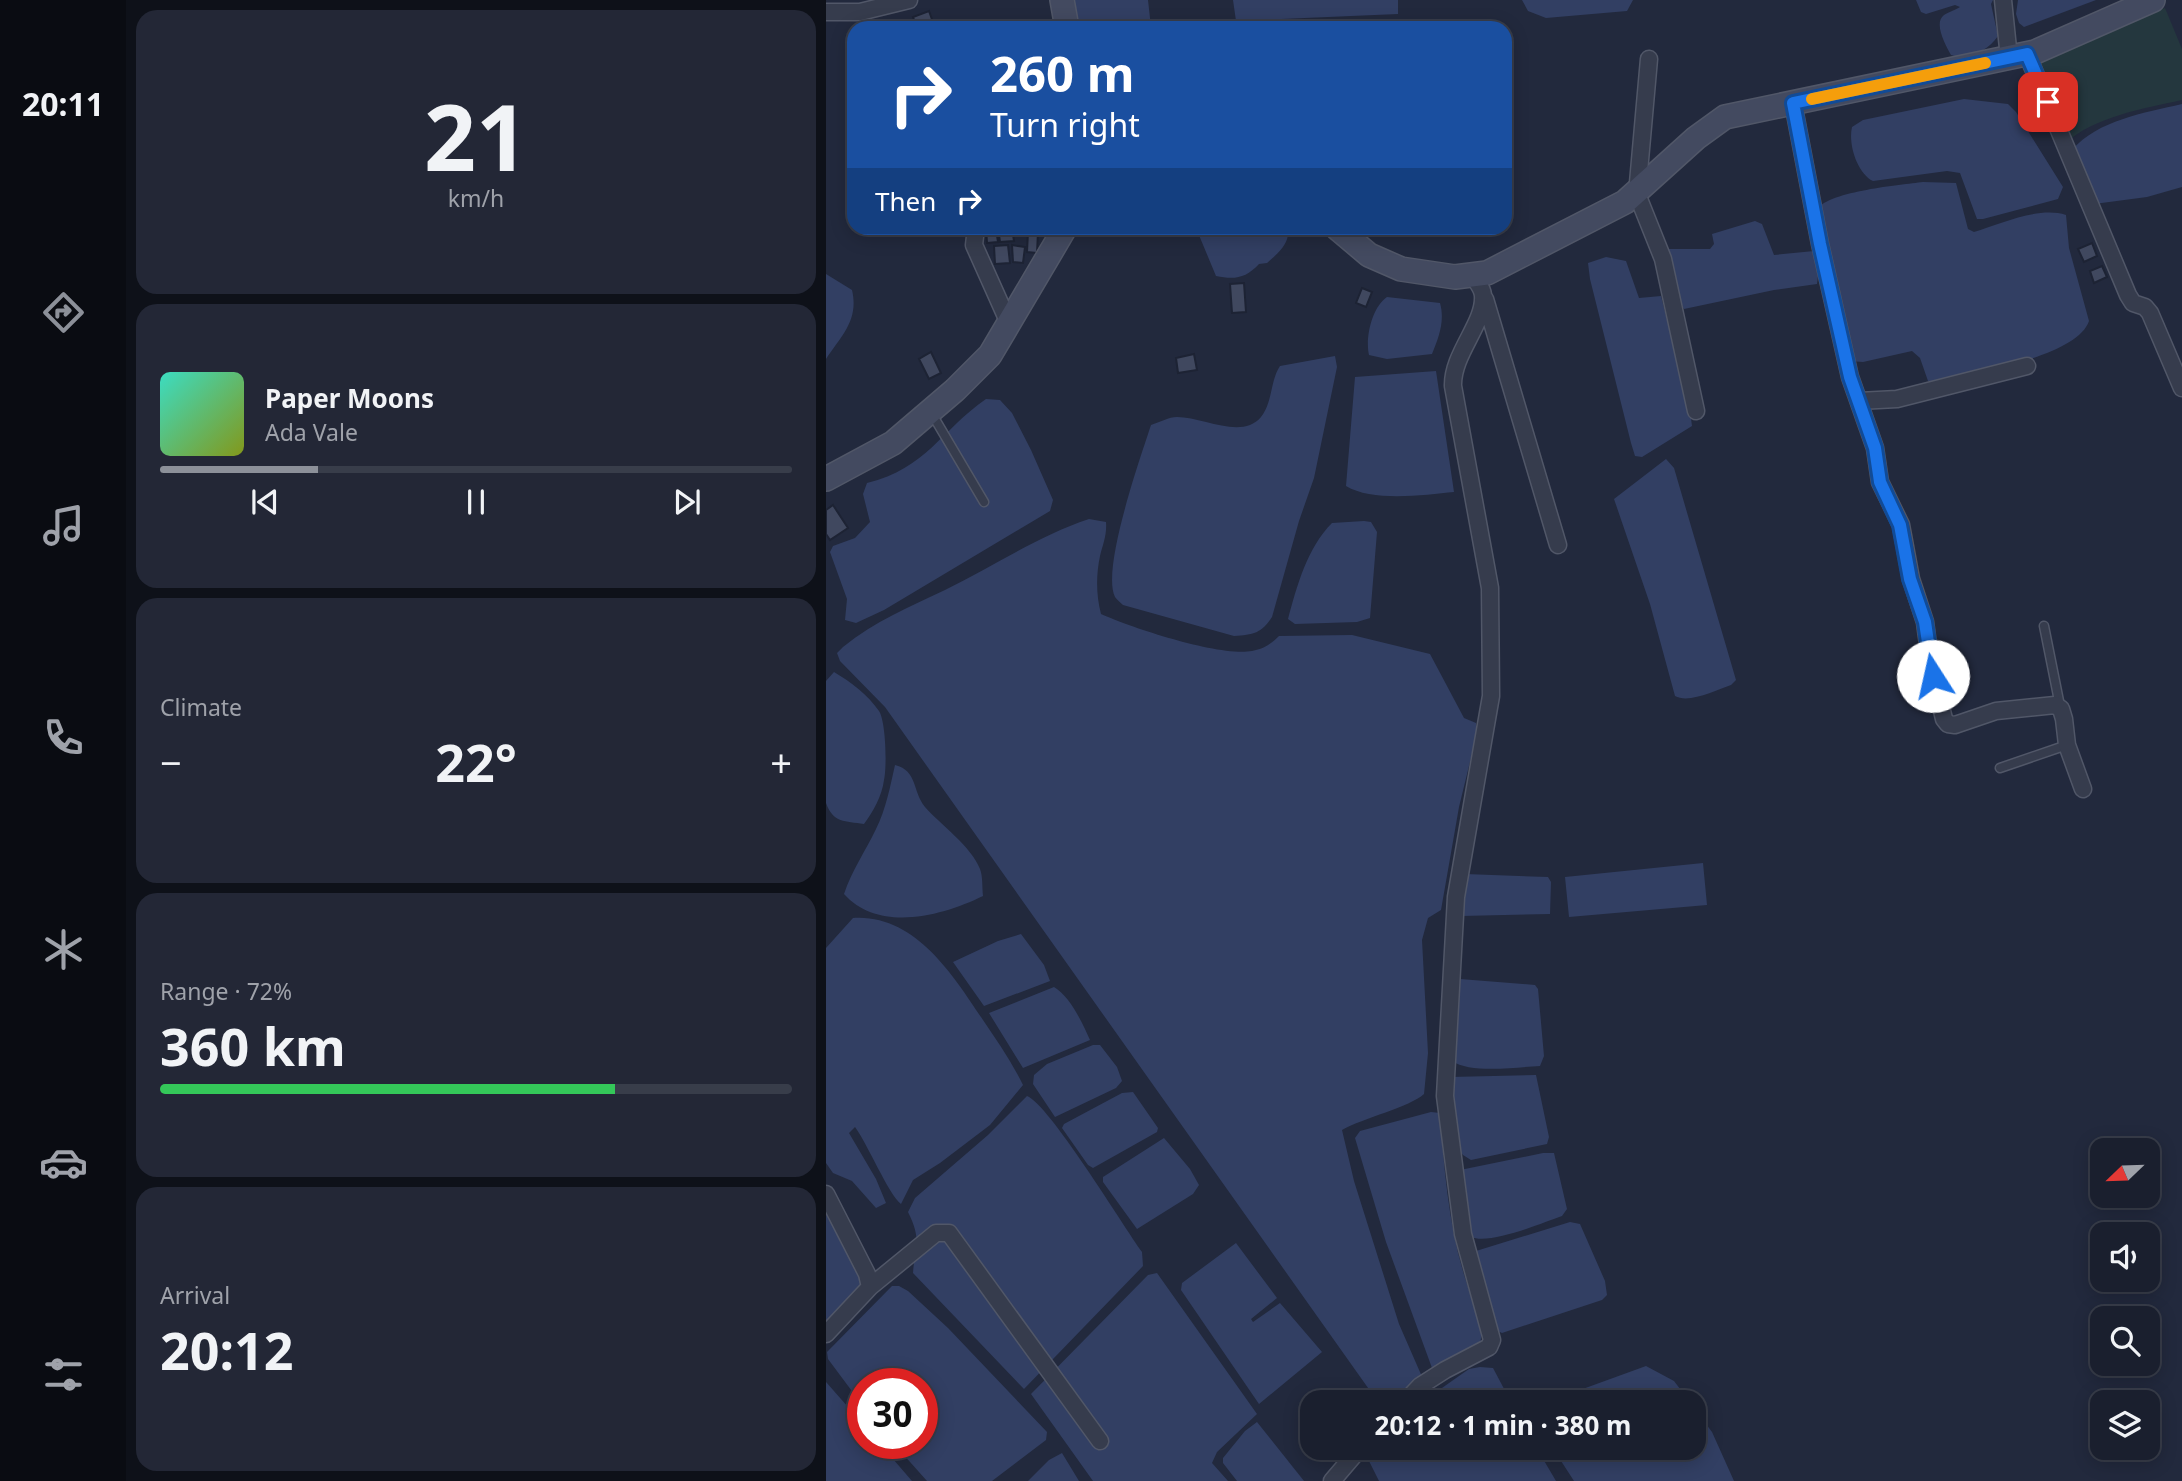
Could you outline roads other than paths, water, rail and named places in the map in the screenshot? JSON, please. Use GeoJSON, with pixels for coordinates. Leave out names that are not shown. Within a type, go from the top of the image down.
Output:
{"type":"FeatureCollection","features":[{"type":"Feature","properties":{"kind":"main road"},"geometry":{"type":"LineString","coordinates":[[1062,0],[1066,21]]}},
{"type":"Feature","properties":{"kind":"main road"},"geometry":{"type":"LineString","coordinates":[[1345,235],[1369,255],[1384,263],[1478,286],[1500,267],[1637,194],[1711,125],[1725,117],[2052,47],[2153,0]]}},
{"type":"Feature","properties":{"kind":"main road"},"geometry":{"type":"LineString","coordinates":[[826,479],[893,443],[990,355],[1061,235]]}},
{"type":"Feature","properties":{"kind":"street"},"geometry":{"type":"LineString","coordinates":[[826,12],[860,12],[909,0]]}},
{"type":"Feature","properties":{"kind":"street"},"geometry":{"type":"LineString","coordinates":[[2003,0],[2018,56],[2128,295],[2133,303],[2145,307],[2150,313],[2182,388]]}},
{"type":"Feature","properties":{"kind":"street"},"geometry":{"type":"LineString","coordinates":[[1649,59],[1637,194],[1663,259],[1696,411]]}},
{"type":"Feature","properties":{"kind":"street"},"geometry":{"type":"LineString","coordinates":[[1793,103],[1820,244],[1850,377],[1875,448],[1880,482],[1900,525],[1910,579],[1925,622],[1930,660],[1944,719],[1948,724],[1955,725],[2011,709],[2054,705],[2061,709],[2067,745],[2083,789]]}},
{"type":"Feature","properties":{"kind":"street"},"geometry":{"type":"LineString","coordinates":[[975,235],[974,245],[1008,321]]}},
{"type":"Feature","properties":{"kind":"street"},"geometry":{"type":"LineString","coordinates":[[1478,286],[1558,545]]}},
{"type":"Feature","properties":{"kind":"street"},"geometry":{"type":"LineString","coordinates":[[1416,1390],[1489,1347],[1492,1340],[1463,1234],[1445,1096],[1455,897],[1491,696],[1490,588],[1453,386],[1457,363],[1482,307],[1478,286]]}},
{"type":"Feature","properties":{"kind":"street"},"geometry":{"type":"LineString","coordinates":[[1859,401],[1897,399],[2027,366]]}},
{"type":"Feature","properties":{"kind":"street"},"geometry":{"type":"LineString","coordinates":[[826,1194],[867,1274],[870,1287]]}},
{"type":"Feature","properties":{"kind":"street"},"geometry":{"type":"LineString","coordinates":[[826,1334],[870,1287],[936,1233],[948,1233],[1100,1441]]}},
{"type":"Feature","properties":{"kind":"street"},"geometry":{"type":"LineString","coordinates":[[1332,1481],[1351,1460]]}},
{"type":"Feature","properties":{"kind":"lane"},"geometry":{"type":"LineString","coordinates":[[931,411],[984,502]]}},
{"type":"Feature","properties":{"kind":"lane"},"geometry":{"type":"LineString","coordinates":[[2044,626],[2061,709]]}},
{"type":"Feature","properties":{"kind":"lane"},"geometry":{"type":"LineString","coordinates":[[2000,768],[2067,745]]}},
{"type":"Feature","properties":{"kind":"water"},"geometry":{"type":"Polygon","coordinates":[[[1074,0],[1148,0],[1150,21],[1075,21],[1074,0]]]}},
{"type":"Feature","properties":{"kind":"water"},"geometry":{"type":"Polygon","coordinates":[[[1233,0],[1398,0],[1398,14],[1236,21],[1233,0]]]}},
{"type":"Feature","properties":{"kind":"water"},"geometry":{"type":"Polygon","coordinates":[[[1522,0],[1633,0],[1627,11],[1546,18],[1528,11],[1522,0]]]}},
{"type":"Feature","properties":{"kind":"water"},"geometry":{"type":"Polygon","coordinates":[[[1916,0],[1993,0],[1991,4],[1998,36],[1989,46],[1971,56],[1951,55],[1940,23],[1944,15],[1960,7],[1955,5],[1926,14],[1921,12],[1916,0]]]}},
{"type":"Feature","properties":{"kind":"water"},"geometry":{"type":"Polygon","coordinates":[[[2018,0],[2096,0],[2024,27],[2019,23],[2016,14],[2018,0]]]}},
{"type":"Feature","properties":{"kind":"water"},"geometry":{"type":"Polygon","coordinates":[[[1964,99],[2008,104],[2016,112],[2063,187],[2058,199],[1977,219],[1960,173],[1947,171],[1873,181],[1862,172],[1853,149],[1852,127],[1863,120],[1964,99]]]}},
{"type":"Feature","properties":{"kind":"water"},"geometry":{"type":"Polygon","coordinates":[[[2182,104],[2182,187],[2147,197],[2094,204],[2072,150],[2095,131],[2122,119],[2182,104]]]}},
{"type":"Feature","properties":{"kind":"water"},"geometry":{"type":"Polygon","coordinates":[[[1923,182],[1956,183],[1968,229],[1974,232],[2032,214],[2066,215],[2069,248],[2089,321],[2081,334],[2045,354],[2022,362],[1938,381],[1928,381],[1920,358],[1912,351],[1863,362],[1849,361],[1817,209],[1851,193],[1923,182]]]}},
{"type":"Feature","properties":{"kind":"water"},"geometry":{"type":"Polygon","coordinates":[[[1755,221],[1762,224],[1774,255],[1814,251],[1817,284],[1684,309],[1667,249],[1710,249],[1714,244],[1712,234],[1755,221]]]}},
{"type":"Feature","properties":{"kind":"water"},"geometry":{"type":"Polygon","coordinates":[[[1199,235],[1288,235],[1282,248],[1267,263],[1259,264],[1240,277],[1216,276],[1199,235]]]}},
{"type":"Feature","properties":{"kind":"water"},"geometry":{"type":"Polygon","coordinates":[[[1606,257],[1626,261],[1639,298],[1661,296],[1690,411],[1692,426],[1642,457],[1635,456],[1631,443],[1590,279],[1588,263],[1606,257]]]}},
{"type":"Feature","properties":{"kind":"water"},"geometry":{"type":"Polygon","coordinates":[[[826,274],[852,290],[854,301],[848,327],[826,359],[826,274]]]}},
{"type":"Feature","properties":{"kind":"water"},"geometry":{"type":"Polygon","coordinates":[[[1387,297],[1440,303],[1442,323],[1432,354],[1387,359],[1369,355],[1371,323],[1377,308],[1387,297]]]}},
{"type":"Feature","properties":{"kind":"water"},"geometry":{"type":"Polygon","coordinates":[[[1335,356],[1337,367],[1314,478],[1272,617],[1265,627],[1247,635],[1234,636],[1123,605],[1115,597],[1112,583],[1113,563],[1124,512],[1151,425],[1177,417],[1222,426],[1244,427],[1253,424],[1265,411],[1280,366],[1335,356]]]}},
{"type":"Feature","properties":{"kind":"water"},"geometry":{"type":"Polygon","coordinates":[[[1436,371],[1454,492],[1384,496],[1346,486],[1355,377],[1436,371]]]}},
{"type":"Feature","properties":{"kind":"water"},"geometry":{"type":"Polygon","coordinates":[[[986,399],[1000,400],[1012,413],[1053,500],[1050,511],[884,610],[856,623],[845,620],[847,599],[830,552],[833,546],[855,538],[870,522],[863,494],[867,483],[904,468],[919,458],[986,399]]]}},
{"type":"Feature","properties":{"kind":"water"},"geometry":{"type":"Polygon","coordinates":[[[1666,459],[1674,468],[1736,680],[1731,685],[1688,698],[1675,696],[1650,604],[1614,499],[1666,459]]]}},
{"type":"Feature","properties":{"kind":"water"},"geometry":{"type":"Polygon","coordinates":[[[1089,519],[1106,522],[1097,578],[1101,614],[1133,627],[1219,650],[1256,650],[1267,646],[1279,636],[1352,635],[1430,654],[1464,718],[1476,723],[1477,733],[1459,807],[1441,910],[1428,918],[1422,940],[1428,1053],[1424,1094],[1342,1130],[1354,1181],[1399,1324],[1423,1379],[1410,1390],[1369,1390],[885,707],[840,661],[837,653],[843,647],[892,615],[1089,519]]]}},
{"type":"Feature","properties":{"kind":"water"},"geometry":{"type":"Polygon","coordinates":[[[1371,522],[1377,532],[1370,618],[1357,622],[1295,624],[1288,619],[1304,568],[1323,533],[1332,523],[1371,522]]]}},
{"type":"Feature","properties":{"kind":"water"},"geometry":{"type":"Polygon","coordinates":[[[834,672],[870,700],[879,711],[883,725],[886,755],[883,786],[877,804],[864,824],[836,818],[826,803],[826,681],[834,672]]]}},
{"type":"Feature","properties":{"kind":"water"},"geometry":{"type":"Polygon","coordinates":[[[895,765],[908,772],[925,807],[976,860],[981,872],[983,896],[949,910],[911,917],[893,917],[875,914],[858,906],[844,894],[879,821],[895,765]]]}},
{"type":"Feature","properties":{"kind":"water"},"geometry":{"type":"Polygon","coordinates":[[[1703,863],[1707,905],[1569,917],[1565,877],[1703,863]]]}},
{"type":"Feature","properties":{"kind":"water"},"geometry":{"type":"Polygon","coordinates":[[[1465,874],[1548,877],[1551,882],[1550,914],[1461,916],[1465,874]]]}},
{"type":"Feature","properties":{"kind":"water"},"geometry":{"type":"Polygon","coordinates":[[[853,918],[875,919],[895,926],[930,951],[959,985],[1023,1085],[990,1125],[913,1180],[901,1204],[890,1190],[855,1127],[849,1133],[876,1179],[886,1203],[876,1208],[852,1181],[833,1173],[826,1163],[826,948],[853,918]]]}},
{"type":"Feature","properties":{"kind":"water"},"geometry":{"type":"Polygon","coordinates":[[[1021,934],[1044,965],[1050,981],[984,1006],[953,962],[998,941],[1021,934]]]}},
{"type":"Feature","properties":{"kind":"water"},"geometry":{"type":"Polygon","coordinates":[[[1460,979],[1535,985],[1538,989],[1544,1056],[1540,1066],[1482,1069],[1452,1061],[1455,983],[1460,979]]]}},
{"type":"Feature","properties":{"kind":"water"},"geometry":{"type":"Polygon","coordinates":[[[1054,987],[1071,1004],[1090,1040],[1023,1068],[989,1013],[1054,987]]]}},
{"type":"Feature","properties":{"kind":"water"},"geometry":{"type":"Polygon","coordinates":[[[1093,1045],[1100,1045],[1117,1067],[1122,1081],[1116,1088],[1055,1117],[1033,1084],[1034,1075],[1047,1064],[1093,1045]]]}},
{"type":"Feature","properties":{"kind":"water"},"geometry":{"type":"Polygon","coordinates":[[[1536,1075],[1549,1137],[1547,1144],[1471,1160],[1463,1155],[1455,1144],[1450,1077],[1536,1075]]]}},
{"type":"Feature","properties":{"kind":"water"},"geometry":{"type":"Polygon","coordinates":[[[1133,1092],[1158,1128],[1157,1132],[1093,1168],[1088,1165],[1062,1128],[1064,1124],[1122,1093],[1133,1092]]]}},
{"type":"Feature","properties":{"kind":"water"},"geometry":{"type":"Polygon","coordinates":[[[1027,1096],[1051,1120],[1086,1167],[1142,1252],[1143,1266],[1024,1389],[913,1273],[916,1236],[908,1212],[915,1198],[988,1135],[1027,1096]]]}},
{"type":"Feature","properties":{"kind":"water"},"geometry":{"type":"Polygon","coordinates":[[[1431,1112],[1440,1113],[1452,1221],[1481,1331],[1479,1346],[1432,1368],[1386,1242],[1355,1138],[1360,1131],[1431,1112]]]}},
{"type":"Feature","properties":{"kind":"water"},"geometry":{"type":"Polygon","coordinates":[[[1164,1138],[1190,1169],[1199,1185],[1193,1194],[1137,1229],[1103,1182],[1103,1177],[1164,1138]]]}},
{"type":"Feature","properties":{"kind":"water"},"geometry":{"type":"Polygon","coordinates":[[[1554,1153],[1567,1209],[1562,1216],[1503,1236],[1480,1239],[1471,1237],[1460,1170],[1554,1153]]]}},
{"type":"Feature","properties":{"kind":"water"},"geometry":{"type":"Polygon","coordinates":[[[826,1211],[863,1284],[826,1326],[826,1211]]]}},
{"type":"Feature","properties":{"kind":"water"},"geometry":{"type":"Polygon","coordinates":[[[1570,1222],[1580,1224],[1605,1281],[1607,1295],[1602,1300],[1502,1333],[1492,1328],[1474,1259],[1476,1251],[1570,1222]]]}},
{"type":"Feature","properties":{"kind":"water"},"geometry":{"type":"Polygon","coordinates":[[[1236,1243],[1277,1298],[1251,1319],[1253,1322],[1280,1303],[1322,1352],[1259,1404],[1181,1290],[1182,1283],[1236,1243]]]}},
{"type":"Feature","properties":{"kind":"water"},"geometry":{"type":"Polygon","coordinates":[[[1157,1273],[1257,1414],[1217,1452],[1212,1463],[1228,1481],[1093,1481],[1031,1394],[1148,1275],[1157,1273]]]}},
{"type":"Feature","properties":{"kind":"water"},"geometry":{"type":"Polygon","coordinates":[[[892,1286],[899,1286],[948,1328],[1047,1432],[1046,1440],[992,1481],[927,1481],[907,1459],[938,1459],[938,1368],[847,1368],[847,1385],[828,1359],[827,1352],[892,1286]]]}},
{"type":"Feature","properties":{"kind":"water"},"geometry":{"type":"Polygon","coordinates":[[[1646,1366],[1674,1381],[1681,1390],[1580,1390],[1646,1366]]]}},
{"type":"Feature","properties":{"kind":"water"},"geometry":{"type":"Polygon","coordinates":[[[1493,1368],[1505,1390],[1439,1390],[1469,1369],[1493,1368]]]}},
{"type":"Feature","properties":{"kind":"water"},"geometry":{"type":"Polygon","coordinates":[[[826,1382],[847,1406],[847,1459],[893,1459],[912,1481],[826,1481],[826,1382]]]}},
{"type":"Feature","properties":{"kind":"water"},"geometry":{"type":"Polygon","coordinates":[[[1257,1422],[1304,1481],[1237,1481],[1223,1463],[1223,1458],[1245,1431],[1257,1422]]]}},
{"type":"Feature","properties":{"kind":"water"},"geometry":{"type":"Polygon","coordinates":[[[1706,1424],[1734,1481],[1574,1481],[1560,1460],[1706,1460],[1706,1424]]]}},
{"type":"Feature","properties":{"kind":"water"},"geometry":{"type":"Polygon","coordinates":[[[1062,1453],[1079,1481],[1028,1481],[1049,1460],[1062,1453]]]}},
{"type":"Feature","properties":{"kind":"water"},"geometry":{"type":"Polygon","coordinates":[[[1368,1460],[1544,1460],[1556,1481],[1379,1481],[1368,1460]]]}}]}
